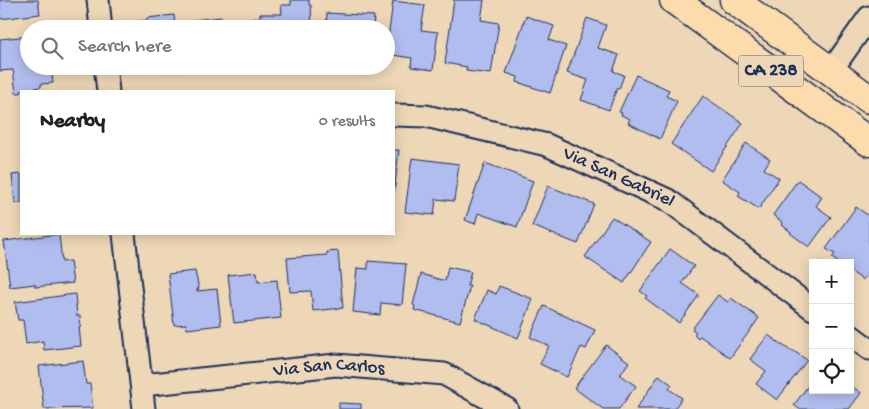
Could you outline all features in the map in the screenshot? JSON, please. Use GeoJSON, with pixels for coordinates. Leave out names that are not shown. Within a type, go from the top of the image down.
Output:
{"type":"FeatureCollection","features":[{"type":"Feature","properties":{"kind":"main road","name":"CA 238"},"geometry":{"type":"LineString","coordinates":[[674,0],[869,142]]}},
{"type":"Feature","properties":{"kind":"main road","name":"CA 238"},"geometry":{"type":"LineString","coordinates":[[734,0],[869,100]]}},
{"type":"Feature","properties":{"kind":"street"},"geometry":{"type":"LineString","coordinates":[[98,0],[100,20]]}},
{"type":"Feature","properties":{"kind":"street"},"geometry":{"type":"LineString","coordinates":[[831,71],[869,17]]}},
{"type":"Feature","properties":{"kind":"street"},"geometry":{"type":"LineString","coordinates":[[106,75],[108,90]]}},
{"type":"Feature","properties":{"kind":"street","name":"Via San Gabriel"},"geometry":{"type":"LineString","coordinates":[[395,115],[426,116],[547,145],[668,200],[809,306]]}},
{"type":"Feature","properties":{"kind":"street"},"geometry":{"type":"LineString","coordinates":[[124,235],[144,409]]}},
{"type":"Feature","properties":{"kind":"street"},"geometry":{"type":"LineString","coordinates":[[854,338],[869,349]]}},
{"type":"Feature","properties":{"kind":"street","name":"Via San Carlos"},"geometry":{"type":"LineString","coordinates":[[142,386],[336,365],[444,374],[507,409]]}},
{"type":"Feature","properties":{"kind":"building"},"geometry":{"type":"Polygon","coordinates":[[[0,0],[38,0],[40,14],[0,19],[0,0]]]}},
{"type":"Feature","properties":{"kind":"building"},"geometry":{"type":"Polygon","coordinates":[[[291,0],[309,0],[312,20],[253,20],[253,18],[260,18],[260,14],[282,14],[281,5],[291,5],[291,0]]]}},
{"type":"Feature","properties":{"kind":"building"},"geometry":{"type":"Polygon","coordinates":[[[454,0],[484,0],[481,20],[499,23],[491,74],[466,71],[467,67],[445,63],[454,0]]]}},
{"type":"Feature","properties":{"kind":"building"},"geometry":{"type":"Polygon","coordinates":[[[393,1],[425,5],[421,30],[438,32],[433,70],[411,67],[412,58],[395,55],[395,20],[390,20],[393,1]]]}},
{"type":"Feature","properties":{"kind":"building"},"geometry":{"type":"Polygon","coordinates":[[[327,13],[374,16],[374,20],[327,20],[327,13]]]}},
{"type":"Feature","properties":{"kind":"building"},"geometry":{"type":"Polygon","coordinates":[[[174,15],[174,20],[147,20],[147,18],[174,15]]]}},
{"type":"Feature","properties":{"kind":"building"},"geometry":{"type":"Polygon","coordinates":[[[526,16],[554,26],[549,40],[566,46],[550,93],[517,82],[518,77],[506,73],[526,16]]]}},
{"type":"Feature","properties":{"kind":"building"},"geometry":{"type":"Polygon","coordinates":[[[222,17],[222,20],[193,20],[222,17]]]}},
{"type":"Feature","properties":{"kind":"building"},"geometry":{"type":"Polygon","coordinates":[[[587,18],[606,25],[598,48],[619,55],[613,71],[624,75],[609,110],[581,100],[588,80],[567,73],[587,18]]]}},
{"type":"Feature","properties":{"kind":"building"},"geometry":{"type":"Polygon","coordinates":[[[20,37],[20,75],[52,75],[53,83],[41,84],[41,87],[35,88],[35,90],[20,90],[20,93],[16,93],[13,70],[0,71],[0,39],[20,37]]]}},
{"type":"Feature","properties":{"kind":"building"},"geometry":{"type":"Polygon","coordinates":[[[636,75],[669,90],[666,96],[677,101],[660,139],[628,123],[630,119],[619,112],[636,75]]]}},
{"type":"Feature","properties":{"kind":"building"},"geometry":{"type":"Polygon","coordinates":[[[703,96],[743,123],[711,171],[671,144],[703,96]]]}},
{"type":"Feature","properties":{"kind":"building"},"geometry":{"type":"Polygon","coordinates":[[[746,143],[770,159],[764,169],[779,178],[759,209],[738,196],[740,192],[722,180],[746,143]]]}},
{"type":"Feature","properties":{"kind":"building"},"geometry":{"type":"Polygon","coordinates":[[[395,150],[399,150],[395,184],[395,150]]]}},
{"type":"Feature","properties":{"kind":"building"},"geometry":{"type":"Polygon","coordinates":[[[412,158],[459,164],[454,201],[436,199],[434,215],[405,212],[412,158]]]}},
{"type":"Feature","properties":{"kind":"building"},"geometry":{"type":"Polygon","coordinates":[[[485,163],[533,181],[517,227],[478,213],[475,224],[465,220],[485,163]]]}},
{"type":"Feature","properties":{"kind":"building"},"geometry":{"type":"Polygon","coordinates":[[[20,174],[20,203],[15,203],[12,175],[20,174]]]}},
{"type":"Feature","properties":{"kind":"building"},"geometry":{"type":"Polygon","coordinates":[[[798,180],[822,197],[816,206],[831,217],[809,247],[790,233],[782,225],[783,223],[773,215],[798,180]]]}},
{"type":"Feature","properties":{"kind":"building"},"geometry":{"type":"Polygon","coordinates":[[[548,186],[594,204],[578,244],[532,226],[548,186]]]}},
{"type":"Feature","properties":{"kind":"building"},"geometry":{"type":"Polygon","coordinates":[[[856,207],[869,216],[869,271],[863,280],[854,274],[854,259],[833,259],[832,258],[835,254],[826,249],[856,207]]]}},
{"type":"Feature","properties":{"kind":"building"},"geometry":{"type":"Polygon","coordinates":[[[612,217],[651,242],[624,283],[585,257],[612,217]]]}},
{"type":"Feature","properties":{"kind":"building"},"geometry":{"type":"Polygon","coordinates":[[[59,235],[62,262],[70,261],[73,283],[35,287],[35,284],[10,287],[4,241],[59,235]]]}},
{"type":"Feature","properties":{"kind":"building"},"geometry":{"type":"Polygon","coordinates":[[[670,249],[694,266],[682,283],[699,295],[679,323],[645,298],[647,296],[640,291],[670,249]]]}},
{"type":"Feature","properties":{"kind":"building"},"geometry":{"type":"Polygon","coordinates":[[[338,251],[343,308],[313,311],[311,291],[290,292],[287,258],[327,255],[327,252],[338,251]]]}},
{"type":"Feature","properties":{"kind":"building"},"geometry":{"type":"Polygon","coordinates":[[[368,261],[406,264],[402,305],[381,303],[380,315],[353,312],[357,268],[368,269],[368,261]]]}},
{"type":"Feature","properties":{"kind":"building"},"geometry":{"type":"Polygon","coordinates":[[[448,267],[471,272],[467,286],[470,286],[460,322],[414,310],[415,306],[413,305],[421,274],[445,281],[448,267]]]}},
{"type":"Feature","properties":{"kind":"building"},"geometry":{"type":"Polygon","coordinates":[[[195,271],[199,289],[197,291],[217,289],[221,325],[187,329],[186,324],[174,325],[168,274],[195,271]]]}},
{"type":"Feature","properties":{"kind":"building"},"geometry":{"type":"Polygon","coordinates":[[[257,272],[258,282],[277,280],[281,318],[234,323],[228,275],[257,272]]]}},
{"type":"Feature","properties":{"kind":"building"},"geometry":{"type":"Polygon","coordinates":[[[499,286],[533,299],[518,338],[475,319],[487,290],[496,294],[499,286]]]}},
{"type":"Feature","properties":{"kind":"building"},"geometry":{"type":"Polygon","coordinates":[[[75,294],[77,316],[80,316],[81,346],[44,350],[43,341],[26,344],[23,320],[18,320],[15,302],[75,294]]]}},
{"type":"Feature","properties":{"kind":"building"},"geometry":{"type":"Polygon","coordinates":[[[718,295],[728,302],[731,298],[759,318],[730,358],[700,336],[698,338],[694,334],[696,332],[692,329],[718,295]]]}},
{"type":"Feature","properties":{"kind":"building"},"geometry":{"type":"Polygon","coordinates":[[[544,306],[595,330],[586,349],[581,347],[567,377],[540,364],[549,346],[530,337],[544,306]]]}},
{"type":"Feature","properties":{"kind":"building"},"geometry":{"type":"Polygon","coordinates":[[[768,335],[807,360],[777,400],[756,384],[766,371],[750,359],[768,335]]]}},
{"type":"Feature","properties":{"kind":"building"},"geometry":{"type":"Polygon","coordinates":[[[606,345],[629,362],[620,375],[636,386],[619,409],[603,409],[574,388],[606,345]]]}},
{"type":"Feature","properties":{"kind":"building"},"geometry":{"type":"Polygon","coordinates":[[[83,361],[86,384],[90,384],[93,408],[44,409],[39,366],[83,361]]]}},
{"type":"Feature","properties":{"kind":"building"},"geometry":{"type":"Polygon","coordinates":[[[659,375],[672,385],[669,389],[682,398],[674,409],[636,409],[659,375]]]}},
{"type":"Feature","properties":{"kind":"building"},"geometry":{"type":"Polygon","coordinates":[[[809,384],[809,394],[854,394],[854,388],[861,393],[849,409],[799,409],[794,405],[809,384]]]}},
{"type":"Feature","properties":{"kind":"building"},"geometry":{"type":"Polygon","coordinates":[[[339,403],[361,404],[361,409],[339,409],[339,403]]]}}]}
